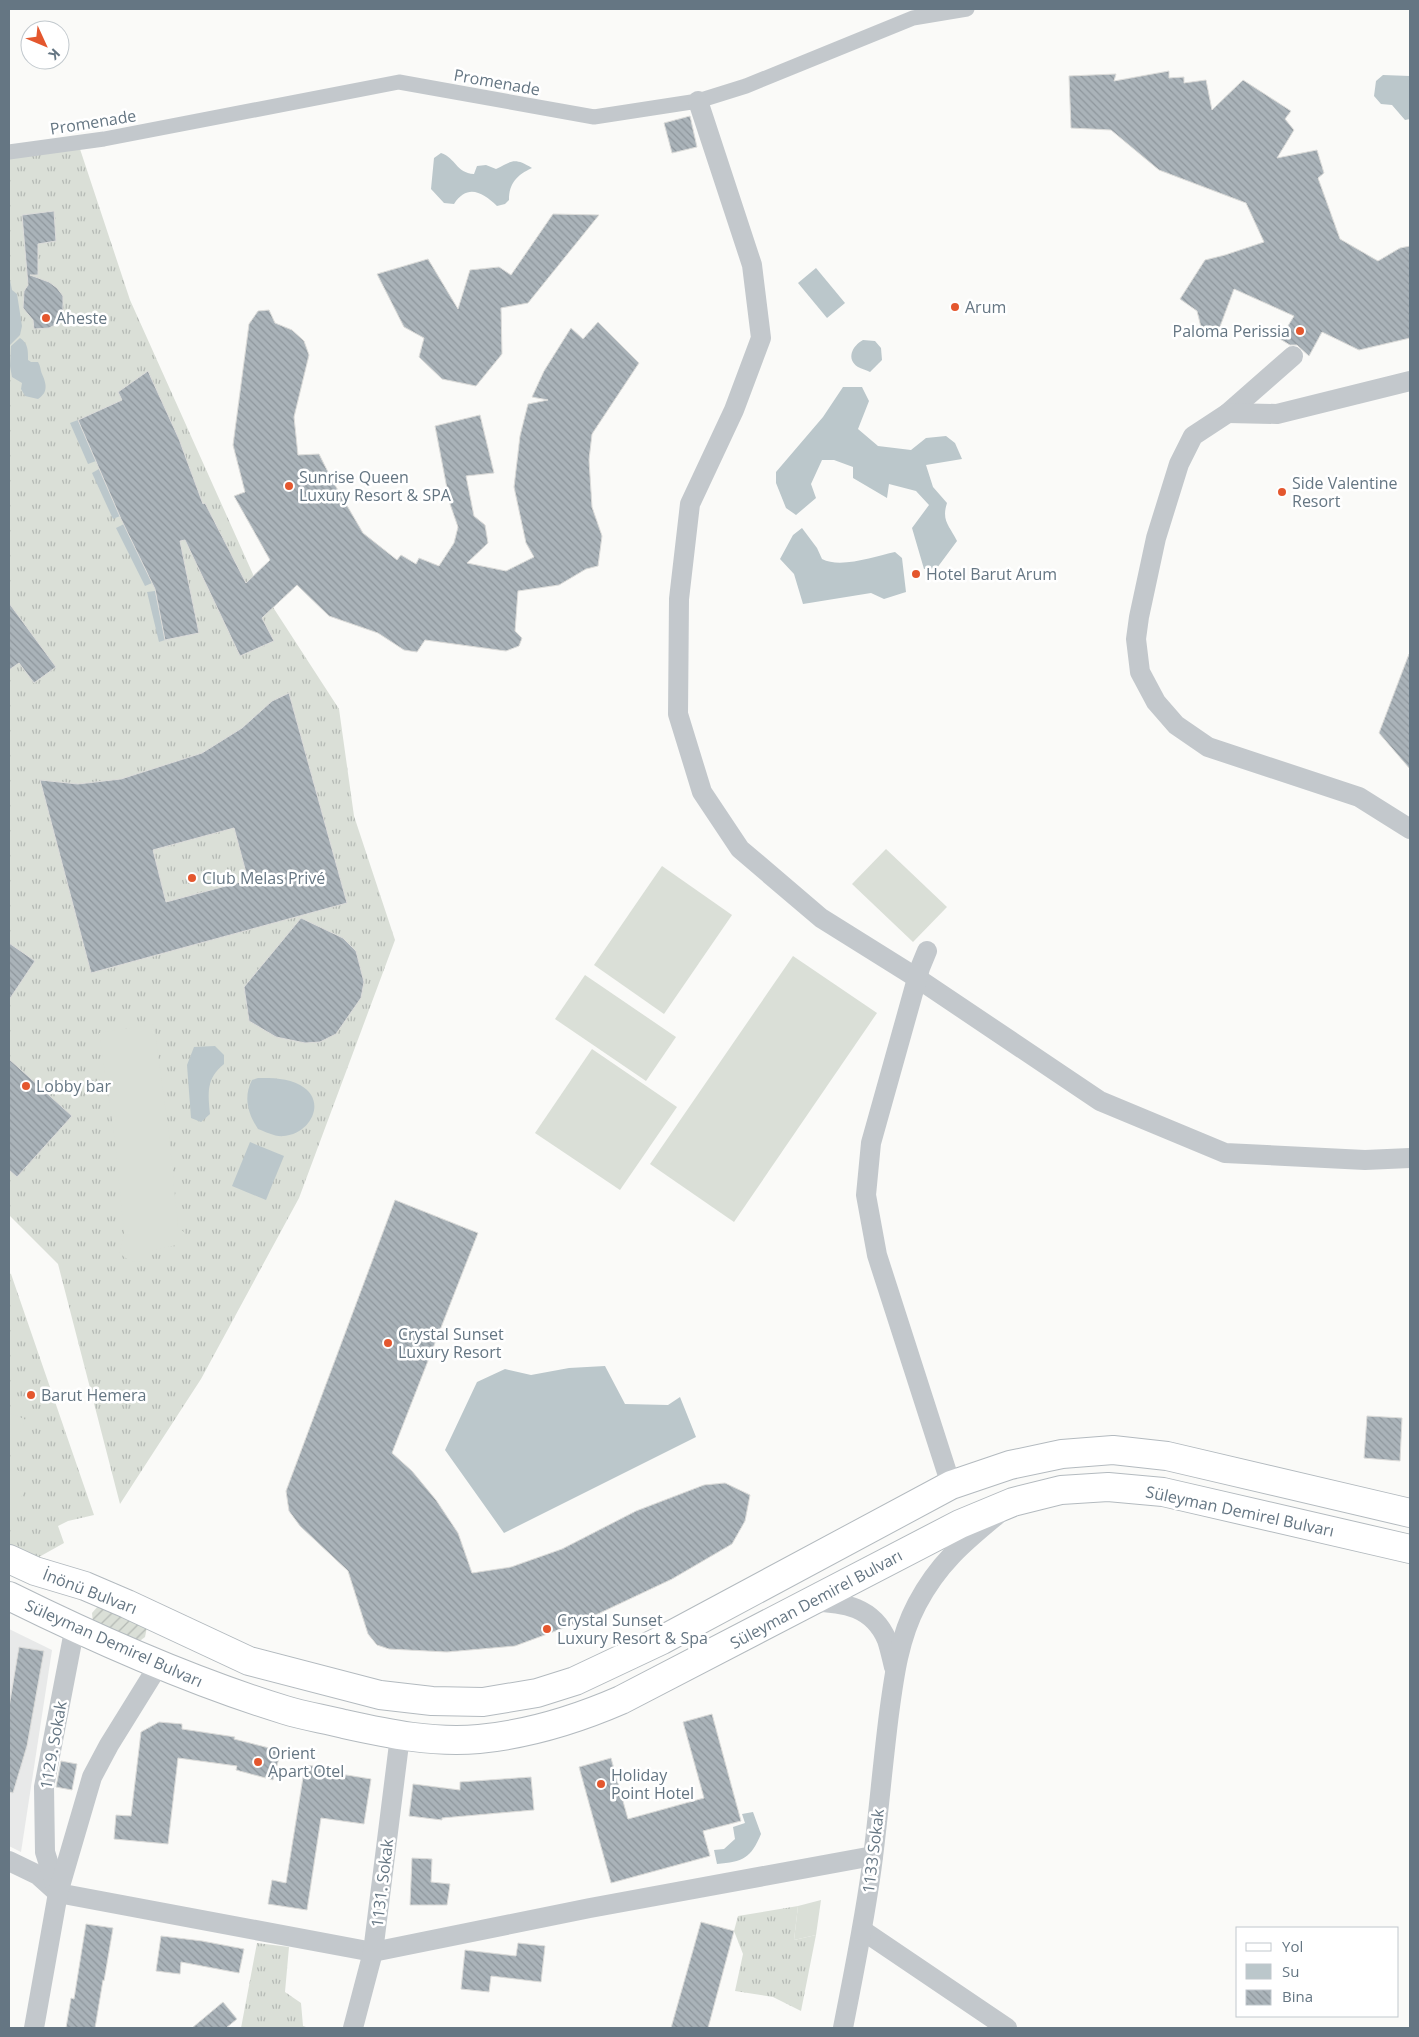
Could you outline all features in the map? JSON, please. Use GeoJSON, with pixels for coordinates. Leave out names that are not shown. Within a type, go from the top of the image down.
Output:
{"type":"FeatureCollection","features":[{"type":"Feature","properties":{"kind":"main road"},"geometry":{"type":"LineString","coordinates":[[158,1666],[171,1624],[249,1661],[380,1695],[483,1702],[537,1693],[575,1681],[662,1640],[951,1486],[1010,1466],[1062,1454],[1113,1450],[1167,1456],[1410,1513]]}},
{"type":"Feature","properties":{"kind":"main road","name":"Süleyman Demirel Bulvarı"},"geometry":{"type":"LineString","coordinates":[[9,1596],[158,1666],[287,1711],[400,1736],[427,1739],[479,1739],[532,1732],[579,1718],[676,1673],[960,1524],[1013,1502],[1061,1490],[1108,1487],[1162,1492],[1410,1549]]}},
{"type":"Feature","properties":{"kind":"main road","name":"İnönü Bulvarı"},"geometry":{"type":"LineString","coordinates":[[9,1559],[35,1570],[84,1586],[171,1624]]}},
{"type":"Feature","properties":{"kind":"main road"},"geometry":{"type":"LineString","coordinates":[[75,1626],[84,1586]]}},
{"type":"Feature","properties":{"kind":"street","name":"Promenade"},"geometry":{"type":"LineString","coordinates":[[9,152],[104,140],[399,82],[594,117],[698,101],[746,86],[914,18],[967,9]]}},
{"type":"Feature","properties":{"kind":"street"},"geometry":{"type":"LineString","coordinates":[[698,101],[752,265],[761,338],[734,410],[690,504],[680,599],[678,714],[702,792],[740,849],[821,918],[917,978],[1100,1101],[1224,1153],[1365,1160],[1410,1158]]}},
{"type":"Feature","properties":{"kind":"street"},"geometry":{"type":"LineString","coordinates":[[1293,356],[1228,413],[1193,436],[1179,464],[1156,538],[1139,617],[1136,639],[1140,672],[1156,702],[1176,726],[1208,747],[1360,797],[1410,829]]}},
{"type":"Feature","properties":{"kind":"street"},"geometry":{"type":"LineString","coordinates":[[1228,413],[1277,414],[1410,381]]}},
{"type":"Feature","properties":{"kind":"street"},"geometry":{"type":"LineString","coordinates":[[927,951],[917,978],[871,1143],[866,1195],[877,1255],[951,1486]]}},
{"type":"Feature","properties":{"kind":"street","name":"1133 Sokak"},"geometry":{"type":"LineString","coordinates":[[843,2028],[862,1930],[873,1856],[895,1672],[903,1635],[929,1582],[947,1559],[1013,1502]]}},
{"type":"Feature","properties":{"kind":"street"},"geometry":{"type":"LineString","coordinates":[[810,1602],[837,1602],[853,1606],[873,1620],[887,1640],[895,1672]]}},
{"type":"Feature","properties":{"kind":"street","name":"1129. Sokak"},"geometry":{"type":"LineString","coordinates":[[58,1893],[45,1852],[44,1787],[75,1626]]}},
{"type":"Feature","properties":{"kind":"street","name":"1129. Sokak"},"geometry":{"type":"LineString","coordinates":[[34,2028],[58,1893],[92,1777],[109,1745],[158,1666]]}},
{"type":"Feature","properties":{"kind":"street","name":"1131. Sokak"},"geometry":{"type":"LineString","coordinates":[[353,2028],[373,1952],[400,1736]]}},
{"type":"Feature","properties":{"kind":"street"},"geometry":{"type":"LineString","coordinates":[[9,1860],[38,1875],[58,1893],[373,1952],[590,1908],[873,1856]]}},
{"type":"Feature","properties":{"kind":"street"},"geometry":{"type":"LineString","coordinates":[[862,1930],[1007,2028]]}},
{"type":"Feature","properties":{"kind":"shaded area"},"geometry":{"type":"Polygon","coordinates":[[[9,1629],[52,1650],[21,1852],[9,1846],[9,1629]]]}},
{"type":"Feature","properties":{"kind":"green space","name":"Club Melas Privé"},"geometry":{"type":"Polygon","coordinates":[[[78,143],[130,300],[256,581],[339,709],[354,816],[395,940],[299,1198],[201,1379],[120,1504],[58,1264],[9,1215],[9,152],[78,143]]]}},
{"type":"Feature","properties":{"kind":"green space"},"geometry":{"type":"Polygon","coordinates":[[[886,849],[947,907],[913,942],[852,884],[886,849]]]}},
{"type":"Feature","properties":{"kind":"green space"},"geometry":{"type":"Polygon","coordinates":[[[662,866],[732,915],[664,1014],[594,965],[662,866]]]}},
{"type":"Feature","properties":{"kind":"green space"},"geometry":{"type":"Polygon","coordinates":[[[793,956],[877,1013],[734,1222],[650,1164],[793,956]]]}},
{"type":"Feature","properties":{"kind":"green space"},"geometry":{"type":"Polygon","coordinates":[[[585,975],[676,1037],[646,1081],[555,1019],[585,975]]]}},
{"type":"Feature","properties":{"kind":"green space"},"geometry":{"type":"Polygon","coordinates":[[[154,1024],[169,1135],[178,1227],[185,1233],[184,1239],[176,1245],[152,1251],[143,1261],[131,1262],[119,1253],[124,1233],[115,1140],[99,1033],[154,1024]]]}},
{"type":"Feature","properties":{"kind":"green space"},"geometry":{"type":"Polygon","coordinates":[[[592,1049],[677,1107],[620,1190],[535,1133],[592,1049]]]}},
{"type":"Feature","properties":{"kind":"green space","name":"Barut Hemera"},"geometry":{"type":"Polygon","coordinates":[[[9,1273],[11,1274],[94,1515],[68,1521],[58,1526],[64,1543],[39,1557],[9,1545],[9,1273]]]}},
{"type":"Feature","properties":{"kind":"green space"},"geometry":{"type":"Polygon","coordinates":[[[9,1412],[26,1420],[9,1455],[9,1412]]]}},
{"type":"Feature","properties":{"kind":"green space"},"geometry":{"type":"Polygon","coordinates":[[[9,1466],[31,1477],[10,1521],[9,1521],[9,1466]]]}},
{"type":"Feature","properties":{"kind":"green space"},"geometry":{"type":"Polygon","coordinates":[[[99,1605],[147,1627],[145,1637],[137,1643],[93,1623],[92,1613],[99,1605]]]}},
{"type":"Feature","properties":{"kind":"green space"},"geometry":{"type":"Polygon","coordinates":[[[821,1900],[816,1935],[794,1940],[798,1906],[821,1900]]]}},
{"type":"Feature","properties":{"kind":"green space"},"geometry":{"type":"Polygon","coordinates":[[[798,1906],[794,1940],[816,1935],[801,2011],[773,1997],[735,1991],[743,1954],[734,1931],[738,1916],[798,1906]]]}},
{"type":"Feature","properties":{"kind":"green space"},"geometry":{"type":"Polygon","coordinates":[[[257,1943],[289,1947],[285,1992],[301,2003],[303,2026],[309,2028],[241,2028],[257,1943]]]}},
{"type":"Feature","properties":{"kind":"water"},"geometry":{"type":"Polygon","coordinates":[[[1383,75],[1410,76],[1410,119],[1405,120],[1392,105],[1381,104],[1374,96],[1376,81],[1383,75]]]}},
{"type":"Feature","properties":{"kind":"water"},"geometry":{"type":"Polygon","coordinates":[[[441,153],[450,158],[463,171],[474,174],[477,166],[486,165],[496,169],[513,161],[521,162],[532,168],[522,174],[512,184],[509,200],[505,204],[497,206],[486,197],[475,192],[465,194],[454,204],[444,203],[431,189],[434,158],[441,153]]]}},
{"type":"Feature","properties":{"kind":"water"},"geometry":{"type":"Polygon","coordinates":[[[816,268],[845,303],[827,318],[798,283],[816,268]]]}},
{"type":"Feature","properties":{"kind":"water"},"geometry":{"type":"Polygon","coordinates":[[[9,275],[12,290],[17,294],[22,326],[20,335],[9,346],[9,275]]]}},
{"type":"Feature","properties":{"kind":"water"},"geometry":{"type":"Polygon","coordinates":[[[20,338],[27,347],[28,360],[38,362],[45,381],[44,393],[38,399],[25,396],[21,389],[22,383],[12,377],[10,366],[11,346],[20,338]]]}},
{"type":"Feature","properties":{"kind":"water"},"geometry":{"type":"Polygon","coordinates":[[[863,340],[875,341],[881,348],[882,360],[870,372],[854,364],[851,357],[853,349],[863,340]]]}},
{"type":"Feature","properties":{"kind":"water"},"geometry":{"type":"Polygon","coordinates":[[[843,387],[862,387],[869,401],[858,429],[878,446],[911,450],[926,438],[946,436],[955,443],[962,459],[926,465],[933,487],[947,503],[945,509],[946,519],[957,541],[937,568],[924,569],[912,528],[929,505],[916,491],[889,484],[887,498],[853,478],[853,467],[834,460],[822,460],[811,484],[816,498],[796,515],[786,508],[776,483],[776,472],[823,417],[843,387]]]}},
{"type":"Feature","properties":{"kind":"water"},"geometry":{"type":"Polygon","coordinates":[[[78,420],[96,461],[88,464],[70,423],[78,420]]]}},
{"type":"Feature","properties":{"kind":"water"},"geometry":{"type":"Polygon","coordinates":[[[99,469],[120,516],[113,519],[92,473],[99,469]]]}},
{"type":"Feature","properties":{"kind":"water"},"geometry":{"type":"Polygon","coordinates":[[[124,524],[152,583],[145,586],[116,528],[124,524]]]}},
{"type":"Feature","properties":{"kind":"water"},"geometry":{"type":"Polygon","coordinates":[[[802,528],[817,548],[822,559],[830,562],[858,561],[895,552],[902,558],[906,592],[884,599],[871,593],[803,604],[794,574],[780,559],[793,535],[802,528]]]}},
{"type":"Feature","properties":{"kind":"water"},"geometry":{"type":"Polygon","coordinates":[[[155,591],[165,640],[159,642],[147,592],[155,591]]]}},
{"type":"Feature","properties":{"kind":"water"},"geometry":{"type":"Polygon","coordinates":[[[215,1046],[224,1055],[224,1064],[211,1081],[209,1092],[210,1114],[201,1122],[191,1118],[187,1065],[194,1047],[215,1046]]]}},
{"type":"Feature","properties":{"kind":"water"},"geometry":{"type":"Polygon","coordinates":[[[258,1078],[290,1081],[308,1091],[313,1099],[313,1115],[302,1129],[294,1134],[281,1136],[258,1129],[249,1111],[247,1099],[252,1080],[258,1078]]]}},
{"type":"Feature","properties":{"kind":"water"},"geometry":{"type":"Polygon","coordinates":[[[250,1142],[284,1156],[266,1200],[232,1186],[250,1142]]]}},
{"type":"Feature","properties":{"kind":"water"},"geometry":{"type":"Polygon","coordinates":[[[605,1366],[625,1404],[668,1405],[680,1397],[696,1437],[504,1533],[445,1450],[477,1382],[505,1369],[531,1375],[569,1368],[605,1366]]]}},
{"type":"Feature","properties":{"kind":"water"},"geometry":{"type":"Polygon","coordinates":[[[753,1812],[761,1834],[754,1849],[740,1860],[717,1864],[714,1850],[724,1849],[735,1839],[733,1827],[745,1823],[742,1814],[753,1812]]]}},
{"type":"Feature","properties":{"kind":"building"},"geometry":{"type":"Polygon","coordinates":[[[1169,71],[1169,78],[1184,77],[1184,83],[1206,80],[1212,110],[1243,80],[1291,111],[1285,119],[1294,130],[1277,158],[1317,150],[1324,173],[1318,178],[1340,239],[1378,261],[1400,248],[1410,246],[1410,338],[1359,350],[1322,332],[1309,356],[1297,345],[1290,345],[1280,339],[1294,316],[1234,289],[1218,332],[1202,331],[1197,311],[1180,299],[1205,260],[1264,242],[1246,203],[1159,170],[1111,130],[1071,128],[1069,76],[1116,74],[1114,81],[1169,71]]]}},
{"type":"Feature","properties":{"kind":"building"},"geometry":{"type":"Polygon","coordinates":[[[690,116],[697,147],[672,153],[664,123],[690,116]]]}},
{"type":"Feature","properties":{"kind":"building"},"geometry":{"type":"Polygon","coordinates":[[[54,211],[56,241],[38,244],[38,275],[30,275],[49,282],[57,288],[63,296],[63,313],[55,325],[49,328],[34,329],[33,320],[23,308],[24,291],[28,285],[22,215],[54,211]]]}},
{"type":"Feature","properties":{"kind":"building"},"geometry":{"type":"Polygon","coordinates":[[[553,214],[599,215],[528,303],[501,308],[502,354],[476,386],[442,379],[419,357],[424,338],[404,327],[377,274],[428,259],[458,309],[470,270],[499,267],[511,275],[553,214]]]}},
{"type":"Feature","properties":{"kind":"building"},"geometry":{"type":"Polygon","coordinates":[[[269,310],[275,323],[292,330],[304,341],[309,355],[294,417],[298,455],[319,454],[363,533],[397,560],[401,555],[416,564],[419,558],[439,566],[454,543],[458,527],[450,504],[435,426],[480,415],[494,473],[466,476],[474,516],[485,525],[488,543],[467,563],[506,571],[534,557],[526,543],[514,487],[520,436],[528,404],[548,400],[532,397],[544,371],[571,328],[583,339],[598,322],[639,363],[592,434],[589,460],[592,507],[602,536],[598,566],[586,569],[559,585],[518,591],[515,631],[522,638],[519,646],[506,651],[425,640],[417,652],[404,650],[378,633],[329,616],[297,585],[262,618],[274,641],[240,656],[185,540],[180,541],[199,633],[165,640],[155,589],[121,519],[78,420],[122,400],[118,392],[148,371],[179,439],[203,504],[205,503],[246,583],[270,560],[234,496],[245,492],[233,445],[249,324],[258,311],[269,310]]]}},
{"type":"Feature","properties":{"kind":"building"},"geometry":{"type":"Polygon","coordinates":[[[9,603],[56,667],[34,683],[19,663],[9,670],[9,603]]]}},
{"type":"Feature","properties":{"kind":"building"},"geometry":{"type":"Polygon","coordinates":[[[1410,654],[1410,769],[1379,733],[1410,654]]]}},
{"type":"Feature","properties":{"kind":"building"},"geometry":{"type":"Polygon","coordinates":[[[289,693],[347,903],[91,973],[40,780],[78,784],[121,779],[202,753],[242,728],[272,701],[289,693]],[[234,828],[153,850],[166,902],[248,880],[234,828]]]}},
{"type":"Feature","properties":{"kind":"building"},"geometry":{"type":"Polygon","coordinates":[[[301,918],[343,938],[356,951],[364,982],[361,998],[336,1034],[320,1042],[305,1043],[276,1037],[249,1021],[244,987],[301,918]]]}},
{"type":"Feature","properties":{"kind":"building"},"geometry":{"type":"Polygon","coordinates":[[[9,943],[35,961],[9,1000],[9,943]]]}},
{"type":"Feature","properties":{"kind":"building"},"geometry":{"type":"Polygon","coordinates":[[[9,1059],[72,1116],[17,1177],[9,1170],[9,1059]]]}},
{"type":"Feature","properties":{"kind":"building","name":"Crystal Sunset Luxury Resort"},"geometry":{"type":"Polygon","coordinates":[[[395,1200],[478,1233],[392,1453],[412,1471],[436,1500],[458,1533],[472,1573],[511,1567],[562,1549],[636,1511],[704,1485],[725,1483],[750,1495],[745,1521],[732,1544],[672,1579],[585,1620],[515,1646],[447,1652],[389,1649],[377,1645],[368,1634],[348,1571],[300,1526],[289,1511],[286,1491],[395,1200]]]}},
{"type":"Feature","properties":{"kind":"building"},"geometry":{"type":"Polygon","coordinates":[[[1367,1416],[1402,1418],[1400,1461],[1364,1458],[1367,1416]]]}},
{"type":"Feature","properties":{"kind":"building"},"geometry":{"type":"Polygon","coordinates":[[[19,1647],[44,1651],[27,1746],[13,1793],[9,1792],[9,1707],[19,1647]]]}},
{"type":"Feature","properties":{"kind":"building","name":"Holiday Point Hotel"},"geometry":{"type":"Polygon","coordinates":[[[712,1714],[741,1821],[703,1831],[710,1856],[611,1883],[579,1767],[611,1758],[628,1819],[704,1798],[683,1722],[712,1714]]]}},
{"type":"Feature","properties":{"kind":"building"},"geometry":{"type":"Polygon","coordinates":[[[159,1722],[182,1724],[182,1729],[235,1737],[234,1739],[281,1751],[273,1780],[236,1770],[237,1766],[178,1758],[168,1844],[114,1839],[116,1815],[131,1816],[141,1732],[159,1722]]]}},
{"type":"Feature","properties":{"kind":"building"},"geometry":{"type":"Polygon","coordinates":[[[61,1761],[77,1764],[72,1790],[56,1787],[61,1761]]]}},
{"type":"Feature","properties":{"kind":"building"},"geometry":{"type":"Polygon","coordinates":[[[305,1765],[329,1768],[328,1772],[371,1779],[364,1824],[321,1818],[307,1910],[268,1904],[272,1880],[286,1883],[305,1765]]]}},
{"type":"Feature","properties":{"kind":"building"},"geometry":{"type":"Polygon","coordinates":[[[531,1777],[534,1810],[442,1818],[442,1820],[409,1816],[413,1784],[460,1790],[460,1782],[531,1777]]]}},
{"type":"Feature","properties":{"kind":"building"},"geometry":{"type":"Polygon","coordinates":[[[412,1858],[432,1859],[431,1882],[450,1884],[447,1905],[410,1905],[412,1858]]]}},
{"type":"Feature","properties":{"kind":"building"},"geometry":{"type":"Polygon","coordinates":[[[701,1922],[734,1931],[708,2028],[671,2028],[701,1922]]]}},
{"type":"Feature","properties":{"kind":"building"},"geometry":{"type":"Polygon","coordinates":[[[86,1924],[113,1928],[95,2028],[66,2028],[71,1998],[74,1999],[86,1924]]]}},
{"type":"Feature","properties":{"kind":"building"},"geometry":{"type":"Polygon","coordinates":[[[161,1936],[244,1949],[239,1973],[181,1962],[180,1974],[156,1971],[161,1936]]]}},
{"type":"Feature","properties":{"kind":"building"},"geometry":{"type":"Polygon","coordinates":[[[518,1943],[545,1946],[541,1982],[491,1976],[489,1992],[461,1989],[465,1950],[516,1956],[518,1943]]]}},
{"type":"Feature","properties":{"kind":"building"},"geometry":{"type":"Polygon","coordinates":[[[223,2002],[237,2019],[226,2028],[192,2028],[223,2002]]]}},
{"type":"Feature","properties":{"kind":"place","name":"Arum"},"geometry":{"type":"Point","coordinates":[955,307]}},
{"type":"Feature","properties":{"kind":"place","name":"Aheste"},"geometry":{"type":"Point","coordinates":[46,318]}},
{"type":"Feature","properties":{"kind":"place","name":"Paloma Perissia"},"geometry":{"type":"Point","coordinates":[1300,331]}},
{"type":"Feature","properties":{"kind":"place","name":"Sunrise Queen Luxury Resort & SPA"},"geometry":{"type":"Point","coordinates":[289,486]}},
{"type":"Feature","properties":{"kind":"place","name":"Side Valentine Resort"},"geometry":{"type":"Point","coordinates":[1282,492]}},
{"type":"Feature","properties":{"kind":"place","name":"Hotel Barut Arum"},"geometry":{"type":"Point","coordinates":[916,574]}},
{"type":"Feature","properties":{"kind":"place","name":"Club Melas Privé"},"geometry":{"type":"Point","coordinates":[192,878]}},
{"type":"Feature","properties":{"kind":"place","name":"Lobby bar"},"geometry":{"type":"Point","coordinates":[26,1086]}},
{"type":"Feature","properties":{"kind":"place","name":"Crystal Sunset Luxury Resort"},"geometry":{"type":"Point","coordinates":[388,1343]}},
{"type":"Feature","properties":{"kind":"place","name":"Barut Hemera"},"geometry":{"type":"Point","coordinates":[31,1395]}},
{"type":"Feature","properties":{"kind":"place","name":"Crystal Sunset Luxury Resort & Spa"},"geometry":{"type":"Point","coordinates":[547,1629]}},
{"type":"Feature","properties":{"kind":"place","name":"Orient Apart Otel"},"geometry":{"type":"Point","coordinates":[258,1762]}},
{"type":"Feature","properties":{"kind":"place","name":"Holiday Point Hotel"},"geometry":{"type":"Point","coordinates":[601,1784]}}]}
